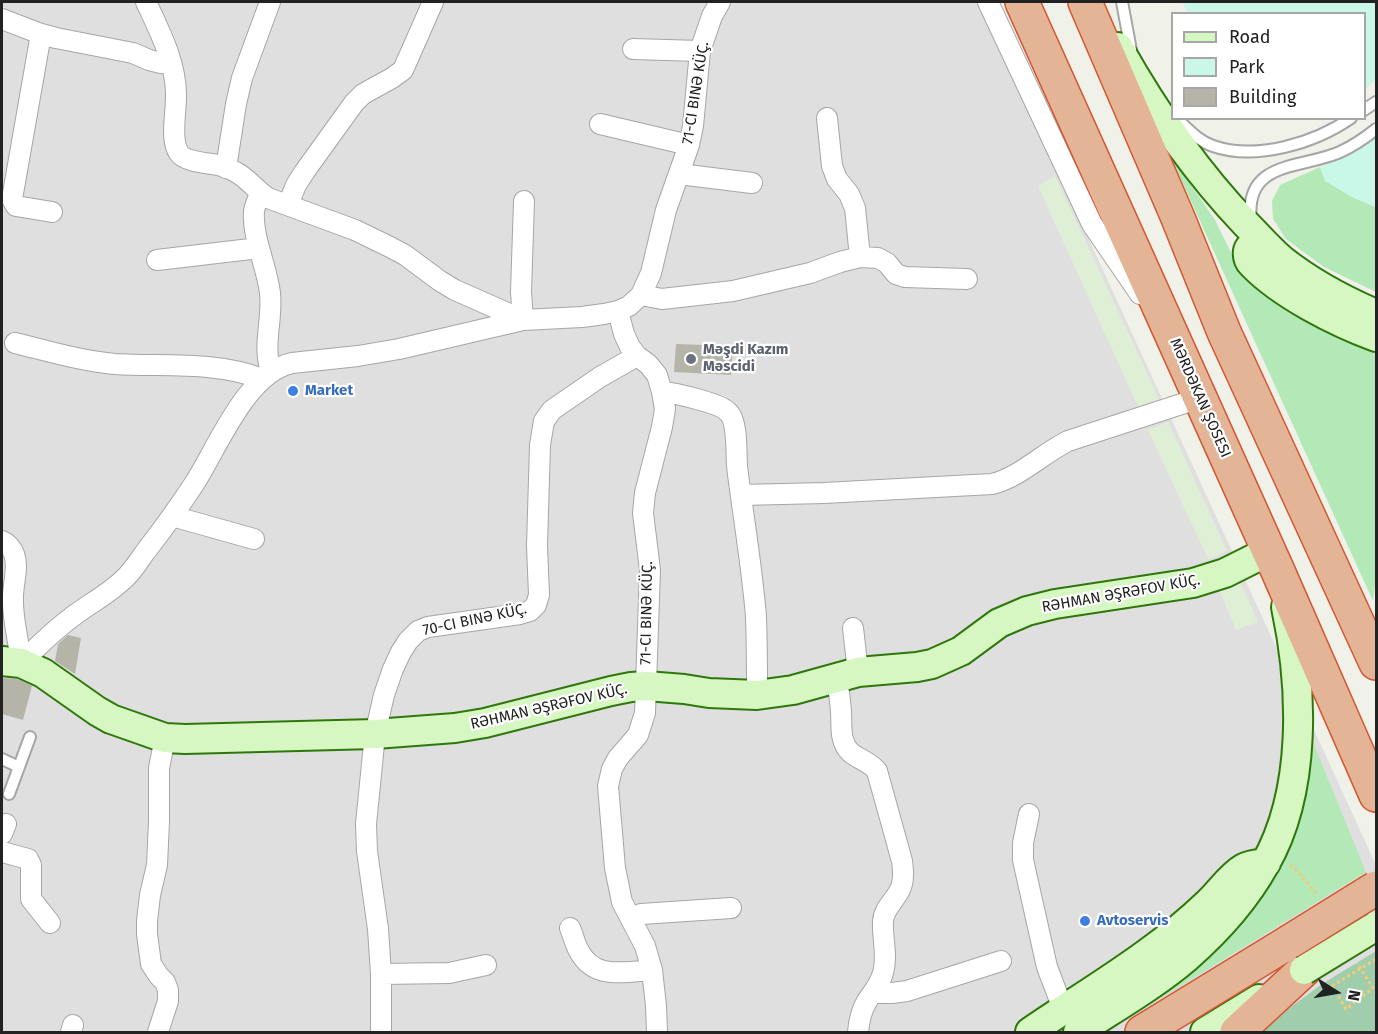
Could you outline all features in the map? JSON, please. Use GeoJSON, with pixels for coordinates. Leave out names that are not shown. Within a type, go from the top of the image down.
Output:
{"type":"FeatureCollection","features":[{"type":"Feature","properties":{"kind":"highway","name":"MƏRDƏKAN ŞOSESI"},"geometry":{"type":"LineString","coordinates":[[1022,2],[1377,795]]}},
{"type":"Feature","properties":{"kind":"highway"},"geometry":{"type":"LineString","coordinates":[[1085,2],[1178,218],[1224,332],[1377,663]]}},
{"type":"Feature","properties":{"kind":"highway"},"geometry":{"type":"LineString","coordinates":[[1361,760],[1377,808]]}},
{"type":"Feature","properties":{"kind":"highway"},"geometry":{"type":"LineString","coordinates":[[1142,1032],[1377,888]]}},
{"type":"Feature","properties":{"kind":"highway"},"geometry":{"type":"LineString","coordinates":[[1237,1032],[1318,978]]}},
{"type":"Feature","properties":{"kind":"main road"},"geometry":{"type":"LineString","coordinates":[[1093,2],[1137,81],[1207,181],[1264,243],[1306,278],[1343,299],[1377,314]]}},
{"type":"Feature","properties":{"kind":"main road"},"geometry":{"type":"LineString","coordinates":[[1264,243],[1256,244],[1248,249],[1249,261],[1263,274],[1302,301],[1331,317],[1377,337]]}},
{"type":"Feature","properties":{"kind":"main road"},"geometry":{"type":"LineString","coordinates":[[1030,1032],[1070,1021],[1149,986],[1186,958],[1233,911],[1266,863],[1280,832],[1289,801],[1298,737],[1298,700],[1289,622],[1273,560]]}},
{"type":"Feature","properties":{"kind":"main road","name":"RƏHMAN ƏŞRƏFOV KÜÇ."},"geometry":{"type":"LineString","coordinates":[[11,662],[43,673],[111,719],[165,738],[375,734],[455,728],[485,723],[611,690],[631,687],[646,686],[709,693],[757,695],[793,690],[847,675],[932,664],[961,651],[999,623],[1027,611],[1055,604],[1193,583],[1273,560]]}},
{"type":"Feature","properties":{"kind":"main road"},"geometry":{"type":"LineString","coordinates":[[1205,1032],[1318,978],[1377,926]]}},
{"type":"Feature","properties":{"kind":"street"},"geometry":{"type":"LineString","coordinates":[[146,2],[165,44],[176,81],[175,136],[178,152],[182,156],[226,168],[239,174],[260,193],[355,230],[405,255],[454,290],[523,320]]}},
{"type":"Feature","properties":{"kind":"street"},"geometry":{"type":"LineString","coordinates":[[226,168],[240,87],[270,2]]}},
{"type":"Feature","properties":{"kind":"street"},"geometry":{"type":"LineString","coordinates":[[288,205],[305,171],[354,103],[363,94],[403,70],[433,2]]}},
{"type":"Feature","properties":{"kind":"street","name":"71-CI BINƏ KÜÇ."},"geometry":{"type":"LineString","coordinates":[[641,295],[651,273],[666,210],[689,145],[696,103],[700,51],[712,16],[720,2]]}},
{"type":"Feature","properties":{"kind":"street"},"geometry":{"type":"LineString","coordinates":[[988,2],[1092,224],[1176,346]]}},
{"type":"Feature","properties":{"kind":"street"},"geometry":{"type":"LineString","coordinates":[[2,19],[56,38],[133,53],[161,63],[171,63]]}},
{"type":"Feature","properties":{"kind":"street"},"geometry":{"type":"LineString","coordinates":[[41,34],[12,199],[16,206],[52,212]]}},
{"type":"Feature","properties":{"kind":"street"},"geometry":{"type":"LineString","coordinates":[[633,49],[700,51]]}},
{"type":"Feature","properties":{"kind":"street"},"geometry":{"type":"LineString","coordinates":[[827,118],[832,166],[837,179],[849,194],[855,208],[860,257]]}},
{"type":"Feature","properties":{"kind":"street"},"geometry":{"type":"LineString","coordinates":[[600,124],[689,145]]}},
{"type":"Feature","properties":{"kind":"street"},"geometry":{"type":"LineString","coordinates":[[679,174],[752,183]]}},
{"type":"Feature","properties":{"kind":"street"},"geometry":{"type":"LineString","coordinates":[[260,193],[254,214],[259,248],[270,291],[267,375]]}},
{"type":"Feature","properties":{"kind":"street"},"geometry":{"type":"LineString","coordinates":[[523,320],[521,292],[524,201]]}},
{"type":"Feature","properties":{"kind":"street"},"geometry":{"type":"LineString","coordinates":[[157,260],[259,248]]}},
{"type":"Feature","properties":{"kind":"street"},"geometry":{"type":"LineString","coordinates":[[11,662],[110,591],[127,576],[196,482],[237,411],[267,375],[285,364],[399,349],[523,320],[582,317],[618,311],[629,306],[641,295],[662,299],[733,291],[810,273],[860,257],[878,258],[887,263],[896,274],[905,277],[968,279]]}},
{"type":"Feature","properties":{"kind":"street","name":"71-CI BINƏ KÜÇ."},"geometry":{"type":"LineString","coordinates":[[618,311],[630,347],[657,375],[663,392],[664,409],[662,427],[645,493],[643,513],[650,570],[645,713],[638,735],[618,758],[612,769],[608,786],[615,868],[622,902],[645,946],[652,970],[657,1032]]}},
{"type":"Feature","properties":{"kind":"street"},"geometry":{"type":"LineString","coordinates":[[15,343],[113,364],[204,367],[267,375]]}},
{"type":"Feature","properties":{"kind":"street","name":"70-CI BINƏ KÜÇ."},"geometry":{"type":"LineString","coordinates":[[381,1032],[378,929],[367,850],[366,824],[375,734],[393,669],[408,641],[418,631],[428,627],[520,614],[530,611],[536,605],[539,595],[537,546],[540,445],[544,421],[552,410],[600,377],[637,356]]}},
{"type":"Feature","properties":{"kind":"street"},"geometry":{"type":"LineString","coordinates":[[663,392],[675,393],[721,407],[729,412],[734,422],[756,618],[757,695]]}},
{"type":"Feature","properties":{"kind":"street"},"geometry":{"type":"LineString","coordinates":[[741,495],[992,484],[1004,481],[1068,441],[1200,398]]}},
{"type":"Feature","properties":{"kind":"street"},"geometry":{"type":"LineString","coordinates":[[172,516],[254,539]]}},
{"type":"Feature","properties":{"kind":"street"},"geometry":{"type":"LineString","coordinates":[[2,540],[12,550],[16,564],[12,597],[18,636],[11,662]]}},
{"type":"Feature","properties":{"kind":"street"},"geometry":{"type":"LineString","coordinates":[[853,628],[847,675],[840,693],[842,735],[850,751],[878,771],[902,861],[903,873],[902,885],[885,912],[883,921],[885,964],[883,973],[874,993],[862,1010],[858,1032]]}},
{"type":"Feature","properties":{"kind":"street"},"geometry":{"type":"LineString","coordinates":[[158,1032],[168,1001],[168,990],[165,982],[151,964],[147,921],[157,865],[159,768],[165,738]]}},
{"type":"Feature","properties":{"kind":"street"},"geometry":{"type":"LineString","coordinates":[[1029,814],[1023,843],[1023,860],[1047,966],[1070,1021]]}},
{"type":"Feature","properties":{"kind":"street"},"geometry":{"type":"LineString","coordinates":[[2,852],[28,860],[31,865],[30,898],[50,922]]}},
{"type":"Feature","properties":{"kind":"street"},"geometry":{"type":"LineString","coordinates":[[631,918],[641,914],[731,909]]}},
{"type":"Feature","properties":{"kind":"street"},"geometry":{"type":"LineString","coordinates":[[570,928],[582,956],[586,962],[597,969],[609,973],[652,970]]}},
{"type":"Feature","properties":{"kind":"street"},"geometry":{"type":"LineString","coordinates":[[874,993],[907,991],[1000,961]]}},
{"type":"Feature","properties":{"kind":"street"},"geometry":{"type":"LineString","coordinates":[[381,974],[449,974],[486,965]]}},
{"type":"Feature","properties":{"kind":"lane"},"geometry":{"type":"LineString","coordinates":[[1122,2],[1137,81],[1178,218]]}},
{"type":"Feature","properties":{"kind":"lane"},"geometry":{"type":"LineString","coordinates":[[1137,81],[1171,113]]}},
{"type":"Feature","properties":{"kind":"lane"},"geometry":{"type":"LineString","coordinates":[[1178,120],[1196,137],[1212,146],[1240,151],[1287,147],[1311,139],[1348,120]]}},
{"type":"Feature","properties":{"kind":"lane"},"geometry":{"type":"LineString","coordinates":[[1264,243],[1251,220],[1250,210],[1253,192],[1263,178],[1274,171],[1339,152],[1363,140],[1377,129]]}},
{"type":"Feature","properties":{"kind":"lane"},"geometry":{"type":"LineString","coordinates":[[9,794],[30,737]]}},
{"type":"Feature","properties":{"kind":"lane"},"geometry":{"type":"LineString","coordinates":[[2,759],[19,767]]}},
{"type":"Feature","properties":{"kind":"path"},"geometry":{"type":"LineString","coordinates":[[1373,988],[1346,1009],[1318,978],[1377,959]]}},
{"type":"Feature","properties":{"kind":"shaded area"},"geometry":{"type":"Polygon","coordinates":[[[2,2],[980,2],[1376,865],[1376,1032],[2,1032],[2,2]]]}},
{"type":"Feature","properties":{"kind":"green space"},"geometry":{"type":"Polygon","coordinates":[[[1182,2],[1376,2],[1376,79],[1366,88],[1366,12],[1187,12],[1182,2]]]}},
{"type":"Feature","properties":{"kind":"green space"},"geometry":{"type":"Polygon","coordinates":[[[1376,138],[1376,207],[1354,198],[1325,181],[1320,167],[1345,157],[1376,138]]]}},
{"type":"Feature","properties":{"kind":"green space"},"geometry":{"type":"Polygon","coordinates":[[[1170,155],[1215,220],[1243,277],[1284,306],[1376,348],[1376,576],[1373,601],[1170,155]]]}},
{"type":"Feature","properties":{"kind":"green space"},"geometry":{"type":"Polygon","coordinates":[[[1320,167],[1326,181],[1354,198],[1376,207],[1376,292],[1324,267],[1286,239],[1273,219],[1272,201],[1280,185],[1320,167]]]}},
{"type":"Feature","properties":{"kind":"green space"},"geometry":{"type":"Polygon","coordinates":[[[1055,176],[1161,403],[1140,411],[1038,186],[1055,176]]]}},
{"type":"Feature","properties":{"kind":"green space"},"geometry":{"type":"Polygon","coordinates":[[[1168,422],[1227,551],[1208,559],[1148,430],[1168,422]]]}},
{"type":"Feature","properties":{"kind":"green space"},"geometry":{"type":"Polygon","coordinates":[[[1240,582],[1258,622],[1236,630],[1219,589],[1240,582]]]}},
{"type":"Feature","properties":{"kind":"green space"},"geometry":{"type":"Polygon","coordinates":[[[1310,735],[1366,872],[1103,1032],[1290,843],[1304,803],[1310,735]]]}},
{"type":"Feature","properties":{"kind":"green space"},"geometry":{"type":"Polygon","coordinates":[[[1376,951],[1376,1032],[1257,1032],[1322,984],[1376,951]]]}},
{"type":"Feature","properties":{"kind":"building"},"geometry":{"type":"Polygon","coordinates":[[[676,344],[733,346],[731,375],[674,372],[676,344]]]}},
{"type":"Feature","properties":{"kind":"building"},"geometry":{"type":"Polygon","coordinates":[[[68,635],[81,638],[75,674],[55,661],[58,644],[68,635]]]}},
{"type":"Feature","properties":{"kind":"building"},"geometry":{"type":"Polygon","coordinates":[[[2,678],[17,679],[32,686],[23,720],[2,714],[2,678]]]}},
{"type":"Feature","properties":{"kind":"place","name":"Məşdi Kazım Məscidi"},"geometry":{"type":"Point","coordinates":[691,359]}},
{"type":"Feature","properties":{"kind":"place","name":"Market"},"geometry":{"type":"Point","coordinates":[293,391]}},
{"type":"Feature","properties":{"kind":"place","name":"Avtoservis"},"geometry":{"type":"Point","coordinates":[1085,921]}}]}
